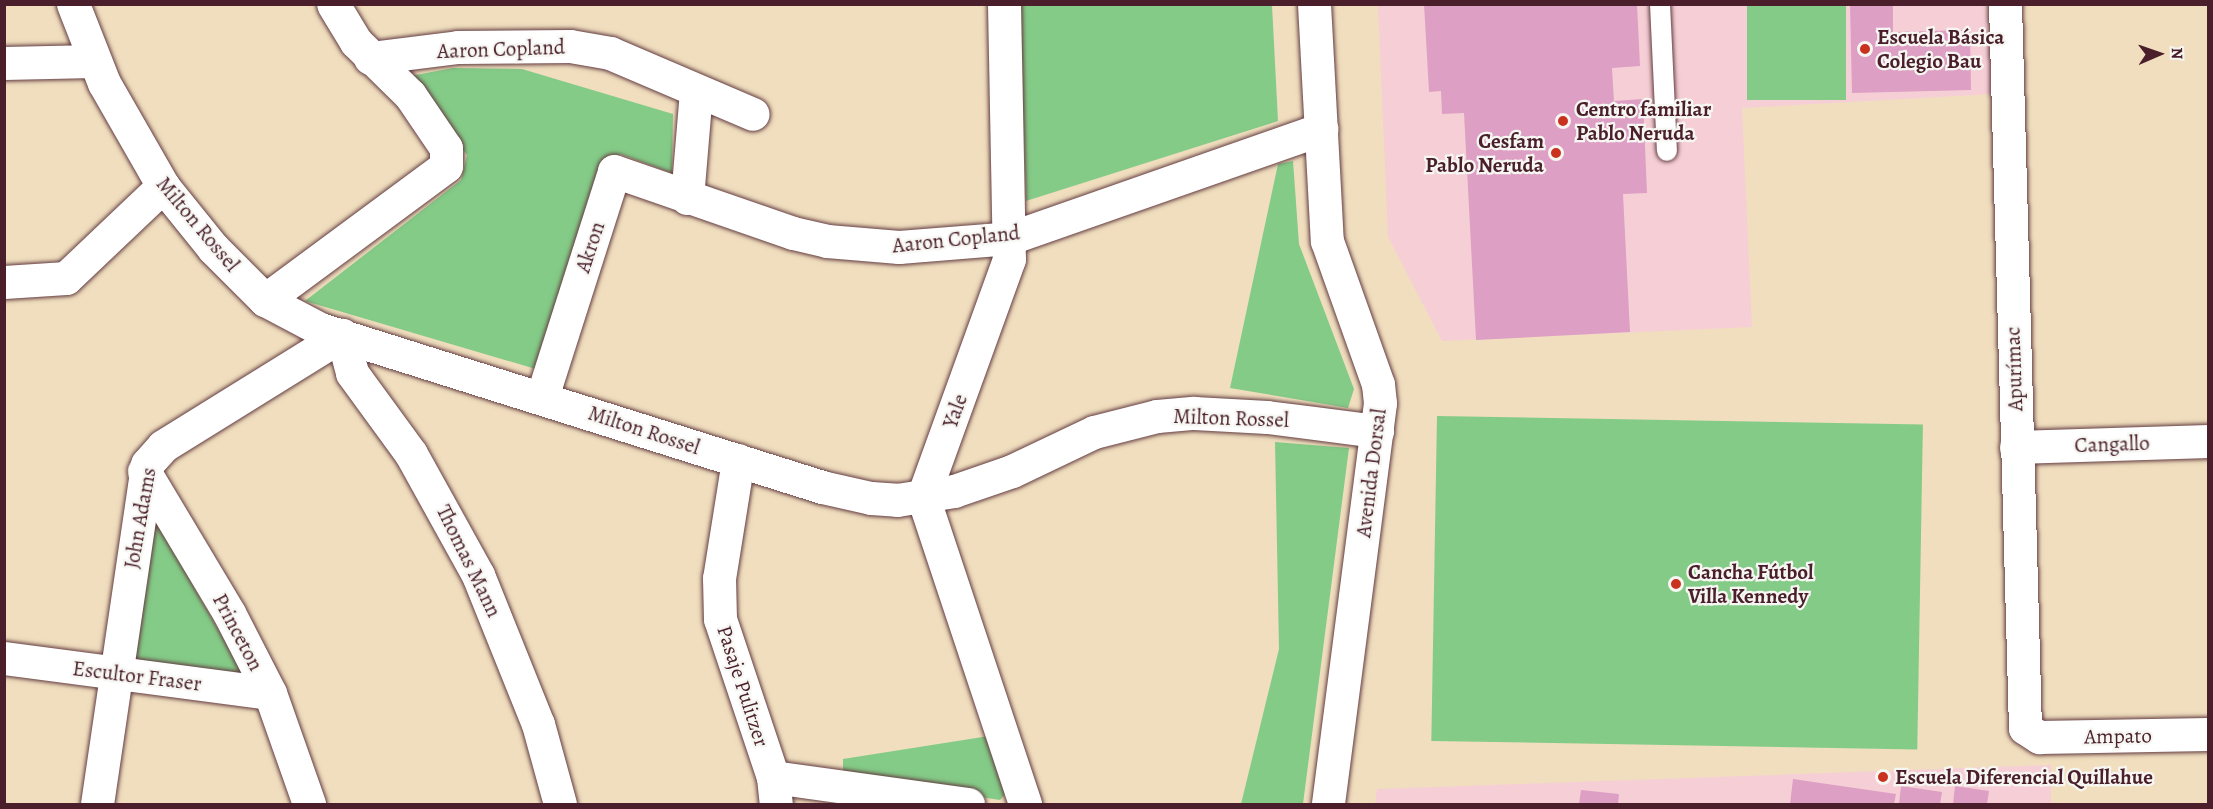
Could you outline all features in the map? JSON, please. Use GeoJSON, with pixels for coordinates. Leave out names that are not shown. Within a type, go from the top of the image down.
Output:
{"type":"FeatureCollection","features":[{"type":"Feature","properties":{"kind":"street","name":"Milton Rossel"},"geometry":{"type":"LineString","coordinates":[[73,4],[94,61],[121,117],[163,186],[213,248],[265,300],[300,322],[847,494],[897,500],[923,497],[985,482],[1094,432],[1157,417],[1194,413],[1258,416],[1377,431]]}},
{"type":"Feature","properties":{"kind":"street"},"geometry":{"type":"LineString","coordinates":[[265,300],[446,166],[446,148],[410,94],[370,58],[333,4]]}},
{"type":"Feature","properties":{"kind":"street","name":"Yale"},"geometry":{"type":"LineString","coordinates":[[923,497],[1003,281],[1010,238],[1004,4]]}},
{"type":"Feature","properties":{"kind":"street","name":"Avenida Dorsal"},"geometry":{"type":"LineString","coordinates":[[1314,4],[1327,241],[1378,384],[1377,431],[1328,804]]}},
{"type":"Feature","properties":{"kind":"street","name":"Apurímac"},"geometry":{"type":"LineString","coordinates":[[2005,4],[2024,723],[2029,733]]}},
{"type":"Feature","properties":{"kind":"street","name":"Aaron Copland"},"geometry":{"type":"LineString","coordinates":[[370,58],[458,47],[570,46],[610,53],[753,114]]}},
{"type":"Feature","properties":{"kind":"street"},"geometry":{"type":"LineString","coordinates":[[4,63],[94,61]]}},
{"type":"Feature","properties":{"kind":"street"},"geometry":{"type":"LineString","coordinates":[[687,198],[696,91]]}},
{"type":"Feature","properties":{"kind":"street","name":"Aaron Copland"},"geometry":{"type":"LineString","coordinates":[[687,198],[793,233],[862,246],[900,247],[1010,238],[1321,129]]}},
{"type":"Feature","properties":{"kind":"street","name":"Akron"},"geometry":{"type":"LineString","coordinates":[[542,397],[614,171],[687,198]]}},
{"type":"Feature","properties":{"kind":"street"},"geometry":{"type":"LineString","coordinates":[[4,282],[66,278],[163,186]]}},
{"type":"Feature","properties":{"kind":"street","name":"John Adams"},"geometry":{"type":"LineString","coordinates":[[97,804],[144,471],[163,446],[342,335]]}},
{"type":"Feature","properties":{"kind":"street","name":"Thomas Mann"},"geometry":{"type":"LineString","coordinates":[[342,335],[352,373],[411,454],[474,566],[538,724],[560,804]]}},
{"type":"Feature","properties":{"kind":"street","name":"Cangallo"},"geometry":{"type":"LineString","coordinates":[[2016,447],[2208,441]]}},
{"type":"Feature","properties":{"kind":"street","name":"Pasaje Pulitzer"},"geometry":{"type":"LineString","coordinates":[[738,460],[719,578],[720,619],[774,791]]}},
{"type":"Feature","properties":{"kind":"street","name":"Princeton"},"geometry":{"type":"LineString","coordinates":[[144,471],[229,613],[270,693],[309,804]]}},
{"type":"Feature","properties":{"kind":"street"},"geometry":{"type":"LineString","coordinates":[[923,497],[1025,804]]}},
{"type":"Feature","properties":{"kind":"street","name":"Escultor Fraser"},"geometry":{"type":"LineString","coordinates":[[4,658],[270,693]]}},
{"type":"Feature","properties":{"kind":"street","name":"Ampato"},"geometry":{"type":"LineString","coordinates":[[2029,733],[2039,737],[2208,734]]}},
{"type":"Feature","properties":{"kind":"street"},"geometry":{"type":"LineString","coordinates":[[774,791],[968,804]]}},
{"type":"Feature","properties":{"kind":"lane"},"geometry":{"type":"LineString","coordinates":[[1660,4],[1667,151]]}},
{"type":"Feature","properties":{"kind":"shaded area","name":"Centro familiar Pablo Neruda"},"geometry":{"type":"Polygon","coordinates":[[[1378,5],[1987,5],[1993,94],[1742,108],[1752,327],[1442,341],[1388,237],[1378,5]]]}},
{"type":"Feature","properties":{"kind":"shaded area","name":"Escuela Diferencial Quillahue"},"geometry":{"type":"Polygon","coordinates":[[[2051,765],[2051,804],[1375,804],[1377,789],[2051,765]]]}},
{"type":"Feature","properties":{"kind":"green space"},"geometry":{"type":"Polygon","coordinates":[[[1020,5],[1272,5],[1278,121],[1026,201],[1020,5]]]}},
{"type":"Feature","properties":{"kind":"green space"},"geometry":{"type":"Polygon","coordinates":[[[1747,5],[1846,5],[1846,100],[1747,100],[1747,5]]]}},
{"type":"Feature","properties":{"kind":"green space"},"geometry":{"type":"Polygon","coordinates":[[[453,68],[522,69],[673,114],[672,173],[620,154],[539,370],[305,301],[461,180],[467,155],[405,77],[453,68]]]}},
{"type":"Feature","properties":{"kind":"green space"},"geometry":{"type":"Polygon","coordinates":[[[1293,161],[1299,244],[1354,389],[1348,408],[1230,388],[1278,164],[1293,161]]]}},
{"type":"Feature","properties":{"kind":"green space","name":"Cancha Fútbol Villa Kennedy"},"geometry":{"type":"Polygon","coordinates":[[[1437,416],[1923,424],[1917,749],[1431,741],[1437,416]]]}},
{"type":"Feature","properties":{"kind":"green space"},"geometry":{"type":"Polygon","coordinates":[[[1275,442],[1349,448],[1303,804],[1241,804],[1279,649],[1275,442]]]}},
{"type":"Feature","properties":{"kind":"green space"},"geometry":{"type":"Polygon","coordinates":[[[151,512],[246,678],[131,662],[151,512]]]}},
{"type":"Feature","properties":{"kind":"green space"},"geometry":{"type":"Polygon","coordinates":[[[989,736],[1009,790],[1000,800],[843,776],[843,759],[989,736]]]}},
{"type":"Feature","properties":{"kind":"building","name":"Cesfam Pablo Neruda"},"geometry":{"type":"Polygon","coordinates":[[[1424,4],[1637,4],[1640,66],[1612,68],[1614,101],[1643,99],[1647,193],[1623,194],[1630,332],[1476,340],[1464,113],[1442,114],[1441,91],[1429,92],[1424,4]]]}},
{"type":"Feature","properties":{"kind":"building"},"geometry":{"type":"Polygon","coordinates":[[[1850,5],[1893,5],[1893,32],[1970,30],[1971,90],[1852,93],[1850,5]]]}},
{"type":"Feature","properties":{"kind":"building"},"geometry":{"type":"Polygon","coordinates":[[[1793,779],[1896,794],[1894,804],[1790,804],[1793,779]]]}},
{"type":"Feature","properties":{"kind":"building"},"geometry":{"type":"Polygon","coordinates":[[[1901,786],[1942,792],[1940,804],[1899,804],[1901,786]]]}},
{"type":"Feature","properties":{"kind":"building"},"geometry":{"type":"Polygon","coordinates":[[[1955,786],[1989,791],[1987,804],[1953,804],[1955,786]]]}},
{"type":"Feature","properties":{"kind":"building"},"geometry":{"type":"Polygon","coordinates":[[[1581,790],[1619,794],[1618,804],[1579,804],[1581,790]]]}},
{"type":"Feature","properties":{"kind":"place","name":"Escuela Básica Colegio Bau"},"geometry":{"type":"Point","coordinates":[1865,49]}},
{"type":"Feature","properties":{"kind":"place","name":"Centro familiar Pablo Neruda"},"geometry":{"type":"Point","coordinates":[1563,121]}},
{"type":"Feature","properties":{"kind":"place","name":"Cesfam Pablo Neruda"},"geometry":{"type":"Point","coordinates":[1556,153]}},
{"type":"Feature","properties":{"kind":"place","name":"Cancha Fútbol Villa Kennedy"},"geometry":{"type":"Point","coordinates":[1676,584]}},
{"type":"Feature","properties":{"kind":"place","name":"Escuela Diferencial Quillahue"},"geometry":{"type":"Point","coordinates":[1883,777]}}]}
